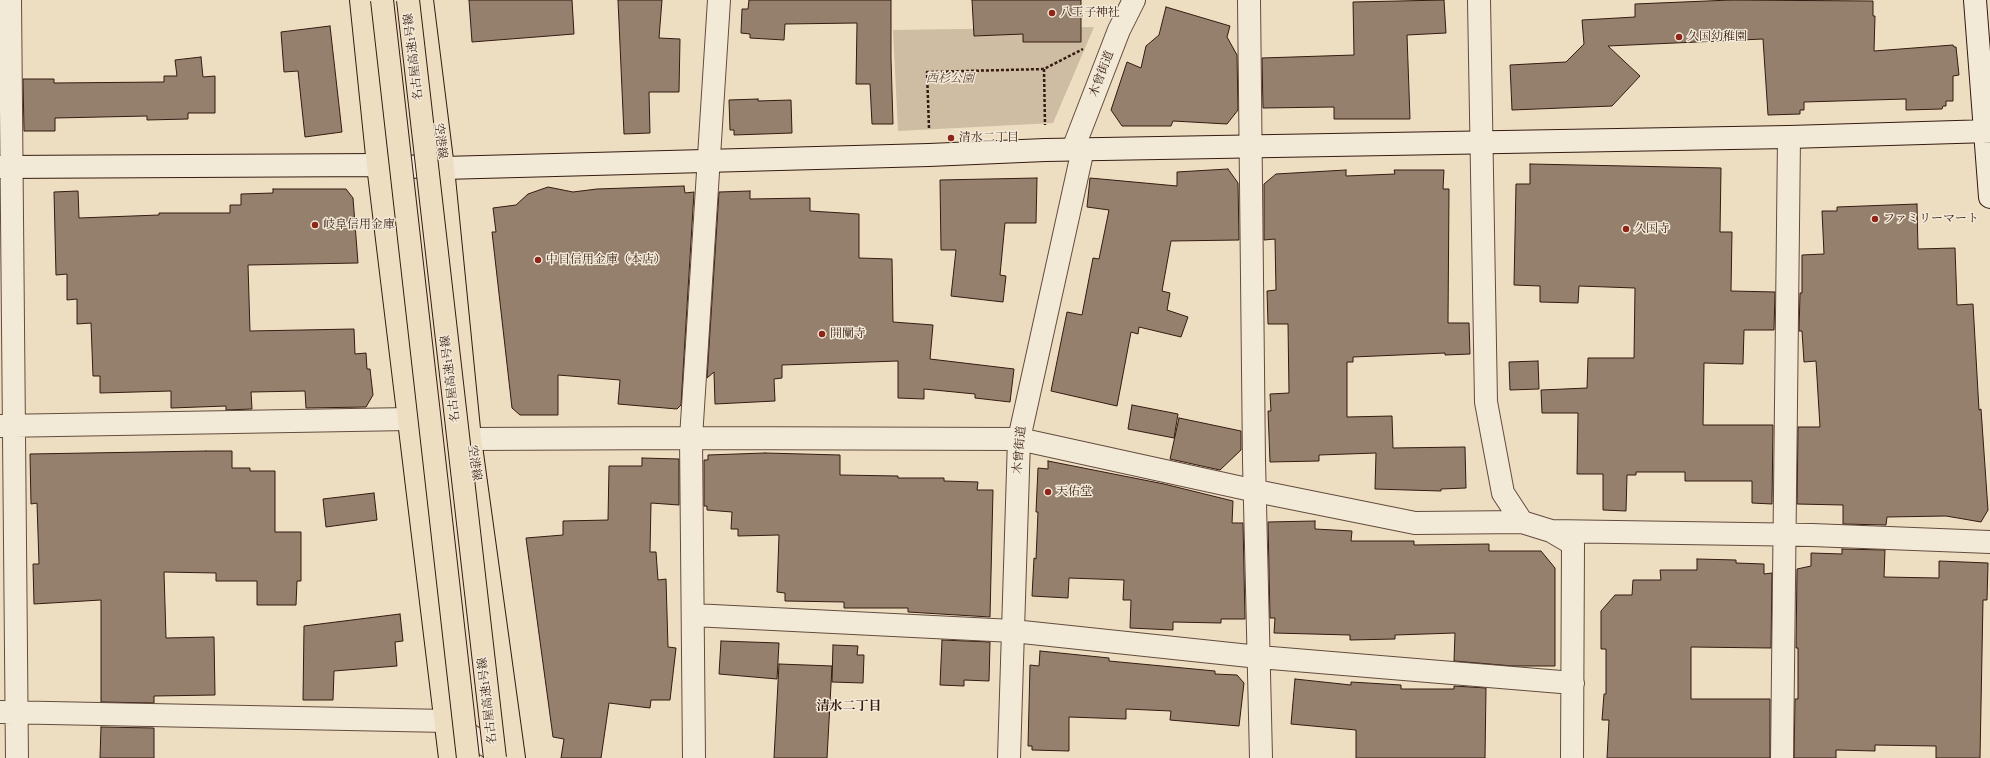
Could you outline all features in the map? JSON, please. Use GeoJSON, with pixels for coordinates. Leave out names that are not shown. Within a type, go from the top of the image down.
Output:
{"type":"FeatureCollection","features":[{"type":"Feature","properties":{"kind":"highway"},"geometry":{"type":"LineString","coordinates":[[362,0],[378,165],[450,758]]}},
{"type":"Feature","properties":{"kind":"highway"},"geometry":{"type":"LineString","coordinates":[[382,0],[468,758]]}},
{"type":"Feature","properties":{"kind":"highway","name":"名古屋高速1号線"},"geometry":{"type":"LineString","coordinates":[[408,0],[495,758]]}},
{"type":"Feature","properties":{"kind":"highway","name":"空港線"},"geometry":{"type":"LineString","coordinates":[[422,0],[443,168],[470,439],[514,758]]}},
{"type":"Feature","properties":{"kind":"street"},"geometry":{"type":"LineString","coordinates":[[10,0],[6,167],[8,712],[17,758]]}},
{"type":"Feature","properties":{"kind":"street"},"geometry":{"type":"LineString","coordinates":[[694,758],[691,438],[718,0]]}},
{"type":"Feature","properties":{"kind":"street","name":"木曾街道"},"geometry":{"type":"LineString","coordinates":[[1009,758],[1019,439],[1078,149],[1119,30],[1134,0]]}},
{"type":"Feature","properties":{"kind":"street"},"geometry":{"type":"LineString","coordinates":[[1249,0],[1261,758]]}},
{"type":"Feature","properties":{"kind":"street"},"geometry":{"type":"LineString","coordinates":[[1479,0],[1486,402],[1503,493],[1522,522]]}},
{"type":"Feature","properties":{"kind":"street"},"geometry":{"type":"LineString","coordinates":[[1975,0],[1988,131],[1990,196]]}},
{"type":"Feature","properties":{"kind":"street"},"geometry":{"type":"LineString","coordinates":[[6,167],[378,165],[443,168],[929,155],[1078,149],[1789,137],[1988,131]]}},
{"type":"Feature","properties":{"kind":"street"},"geometry":{"type":"LineString","coordinates":[[1782,758],[1786,536],[1789,137]]}},
{"type":"Feature","properties":{"kind":"street"},"geometry":{"type":"LineString","coordinates":[[7,426],[409,420]]}},
{"type":"Feature","properties":{"kind":"street"},"geometry":{"type":"LineString","coordinates":[[470,439],[1019,439],[1256,491],[1415,523],[1522,522],[1551,531],[1573,544],[1572,758]]}},
{"type":"Feature","properties":{"kind":"street"},"geometry":{"type":"LineString","coordinates":[[1551,531],[1990,542]]}},
{"type":"Feature","properties":{"kind":"street"},"geometry":{"type":"LineString","coordinates":[[693,615],[1013,631],[1259,657],[1573,683]]}},
{"type":"Feature","properties":{"kind":"street"},"geometry":{"type":"LineString","coordinates":[[8,712],[446,721],[506,758]]}},
{"type":"Feature","properties":{"kind":"path"},"geometry":{"type":"LineString","coordinates":[[929,155],[927,72],[1044,69],[1119,30]]}},
{"type":"Feature","properties":{"kind":"path"},"geometry":{"type":"LineString","coordinates":[[1044,69],[1045,150]]}},
{"type":"Feature","properties":{"kind":"green space","name":"西杉公園"},"geometry":{"type":"Polygon","coordinates":[[[1094,27],[1053,123],[898,131],[893,30],[1094,27]]]}},
{"type":"Feature","properties":{"kind":"building"},"geometry":{"type":"Polygon","coordinates":[[[469,0],[572,0],[574,34],[472,42],[469,0]]]}},
{"type":"Feature","properties":{"kind":"building"},"geometry":{"type":"Polygon","coordinates":[[[618,0],[662,0],[659,38],[680,39],[679,92],[649,92],[650,133],[624,134],[618,0]]]}},
{"type":"Feature","properties":{"kind":"building"},"geometry":{"type":"Polygon","coordinates":[[[749,0],[891,0],[893,124],[872,124],[870,84],[856,84],[857,23],[785,24],[784,40],[750,38],[750,34],[741,33],[742,9],[748,9],[749,0]]]}},
{"type":"Feature","properties":{"kind":"building"},"geometry":{"type":"Polygon","coordinates":[[[972,0],[1081,0],[1081,42],[1023,42],[1023,34],[974,36],[972,0]]]}},
{"type":"Feature","properties":{"kind":"building"},"geometry":{"type":"Polygon","coordinates":[[[1444,0],[1446,33],[1407,35],[1410,119],[1334,119],[1334,107],[1263,108],[1262,58],[1354,55],[1353,2],[1444,0]]]}},
{"type":"Feature","properties":{"kind":"building"},"geometry":{"type":"Polygon","coordinates":[[[1731,0],[1873,1],[1873,16],[1875,16],[1874,51],[1953,45],[1956,47],[1959,75],[1953,76],[1953,101],[1946,101],[1946,106],[1943,106],[1942,109],[1906,110],[1906,99],[1804,102],[1804,110],[1800,110],[1800,114],[1768,115],[1763,39],[1608,46],[1640,76],[1612,106],[1512,110],[1510,65],[1566,62],[1584,44],[1582,20],[1635,17],[1635,4],[1731,0]]]}},
{"type":"Feature","properties":{"kind":"building"},"geometry":{"type":"Polygon","coordinates":[[[1166,7],[1230,26],[1227,37],[1237,55],[1238,110],[1227,124],[1173,121],[1171,126],[1122,126],[1111,110],[1127,62],[1141,68],[1146,46],[1159,35],[1166,7]]]}},
{"type":"Feature","properties":{"kind":"building"},"geometry":{"type":"Polygon","coordinates":[[[330,26],[342,132],[305,137],[298,71],[284,72],[281,32],[330,26]]]}},
{"type":"Feature","properties":{"kind":"building"},"geometry":{"type":"Polygon","coordinates":[[[201,57],[203,77],[215,76],[215,113],[188,113],[188,119],[147,120],[147,116],[55,118],[55,131],[24,131],[23,79],[54,79],[54,83],[164,82],[164,76],[177,76],[175,60],[201,57]]]}},
{"type":"Feature","properties":{"kind":"building"},"geometry":{"type":"Polygon","coordinates":[[[758,99],[758,101],[791,100],[792,133],[734,135],[734,130],[730,130],[729,100],[758,99]]]}},
{"type":"Feature","properties":{"kind":"building"},"geometry":{"type":"Polygon","coordinates":[[[1530,164],[1721,168],[1720,232],[1732,232],[1731,291],[1775,292],[1774,330],[1744,330],[1743,364],[1704,363],[1703,425],[1773,425],[1772,504],[1752,503],[1752,481],[1685,481],[1685,472],[1636,472],[1636,475],[1627,475],[1626,511],[1603,510],[1603,474],[1577,474],[1578,413],[1542,413],[1541,390],[1587,388],[1588,358],[1634,358],[1635,288],[1579,286],[1578,303],[1540,302],[1540,286],[1514,285],[1516,184],[1530,184],[1530,164]]]}},
{"type":"Feature","properties":{"kind":"building"},"geometry":{"type":"Polygon","coordinates":[[[1228,169],[1238,183],[1239,240],[1171,241],[1162,291],[1170,293],[1167,310],[1188,317],[1181,337],[1139,327],[1138,334],[1131,332],[1117,406],[1051,391],[1067,312],[1082,315],[1093,258],[1099,259],[1109,210],[1087,207],[1090,178],[1177,186],[1177,172],[1228,169]]]}},
{"type":"Feature","properties":{"kind":"building"},"geometry":{"type":"Polygon","coordinates":[[[1346,170],[1346,176],[1395,174],[1394,170],[1444,170],[1443,189],[1449,189],[1448,323],[1469,323],[1470,354],[1445,355],[1445,353],[1353,357],[1353,362],[1347,362],[1347,417],[1392,416],[1393,448],[1465,447],[1466,488],[1441,489],[1441,491],[1375,489],[1376,453],[1319,455],[1319,461],[1270,462],[1268,411],[1271,411],[1270,394],[1289,393],[1288,324],[1268,324],[1267,291],[1276,290],[1275,239],[1264,240],[1264,184],[1276,174],[1346,170]]]}},
{"type":"Feature","properties":{"kind":"building"},"geometry":{"type":"Polygon","coordinates":[[[1037,178],[1036,223],[1005,223],[1000,275],[1006,276],[1003,302],[951,296],[956,250],[941,250],[940,180],[1037,178]]]}},
{"type":"Feature","properties":{"kind":"building"},"geometry":{"type":"Polygon","coordinates":[[[684,186],[685,193],[694,192],[681,405],[677,409],[618,404],[620,380],[558,375],[558,415],[520,415],[512,408],[492,232],[496,232],[493,208],[516,205],[528,194],[548,187],[573,192],[597,189],[684,186]]]}},
{"type":"Feature","properties":{"kind":"building"},"geometry":{"type":"Polygon","coordinates":[[[273,189],[346,189],[353,198],[358,263],[248,265],[250,331],[354,329],[355,354],[366,353],[367,369],[370,369],[373,395],[366,407],[306,408],[305,391],[251,392],[252,409],[226,410],[226,406],[171,408],[171,391],[100,393],[100,376],[93,376],[91,323],[77,324],[77,299],[67,300],[67,274],[56,275],[54,192],[78,191],[79,218],[159,215],[159,213],[230,213],[230,205],[241,205],[241,194],[273,193],[273,189]]]}},
{"type":"Feature","properties":{"kind":"building"},"geometry":{"type":"Polygon","coordinates":[[[750,191],[750,199],[810,198],[810,211],[859,214],[859,258],[892,259],[893,322],[933,325],[930,359],[1014,369],[1010,402],[975,398],[975,394],[924,389],[924,399],[898,398],[898,361],[782,365],[782,378],[774,379],[775,401],[715,404],[714,372],[707,378],[719,192],[750,191]]]}},
{"type":"Feature","properties":{"kind":"building"},"geometry":{"type":"Polygon","coordinates":[[[1917,204],[1918,249],[1955,248],[1957,305],[1973,304],[1979,410],[1981,409],[1988,510],[1981,522],[1946,516],[1887,517],[1886,525],[1843,524],[1843,505],[1797,504],[1798,427],[1820,427],[1816,361],[1804,362],[1802,331],[1799,331],[1800,293],[1802,293],[1802,255],[1824,254],[1822,211],[1837,211],[1837,207],[1917,204]]]}},
{"type":"Feature","properties":{"kind":"building"},"geometry":{"type":"Polygon","coordinates":[[[1538,361],[1539,389],[1510,390],[1509,362],[1538,361]]]}},
{"type":"Feature","properties":{"kind":"building"},"geometry":{"type":"Polygon","coordinates":[[[1132,405],[1178,414],[1174,438],[1128,429],[1132,405]]]}},
{"type":"Feature","properties":{"kind":"building"},"geometry":{"type":"Polygon","coordinates":[[[1179,418],[1241,431],[1241,450],[1220,470],[1170,459],[1179,418]]]}},
{"type":"Feature","properties":{"kind":"building"},"geometry":{"type":"Polygon","coordinates":[[[232,451],[232,468],[250,468],[250,471],[275,471],[275,532],[301,532],[301,581],[297,581],[296,605],[257,605],[257,581],[216,581],[216,573],[164,572],[166,638],[214,637],[215,695],[154,696],[154,703],[101,702],[101,600],[34,604],[33,564],[39,564],[37,503],[31,504],[30,454],[232,451]]]}},
{"type":"Feature","properties":{"kind":"building"},"geometry":{"type":"Polygon","coordinates":[[[765,453],[840,455],[840,475],[898,476],[898,478],[944,478],[944,481],[978,482],[977,490],[993,490],[990,617],[908,612],[908,608],[844,608],[844,602],[785,601],[785,593],[777,592],[779,535],[738,536],[738,529],[731,529],[732,512],[707,510],[707,506],[704,506],[704,460],[708,460],[708,455],[765,453]]]}},
{"type":"Feature","properties":{"kind":"building"},"geometry":{"type":"Polygon","coordinates":[[[642,458],[679,459],[679,505],[651,503],[650,552],[656,552],[658,580],[666,579],[668,647],[676,648],[670,700],[651,700],[650,708],[609,703],[601,758],[561,758],[564,739],[553,737],[526,538],[563,535],[563,521],[608,520],[609,466],[642,466],[642,458]]]}},
{"type":"Feature","properties":{"kind":"building"},"geometry":{"type":"Polygon","coordinates":[[[1048,461],[1164,484],[1233,501],[1232,523],[1243,523],[1245,619],[1221,619],[1221,623],[1173,622],[1173,630],[1130,628],[1131,600],[1123,600],[1124,580],[1069,578],[1068,598],[1032,596],[1034,558],[1036,559],[1038,468],[1048,469],[1048,461]]]}},
{"type":"Feature","properties":{"kind":"building"},"geometry":{"type":"Polygon","coordinates":[[[374,493],[377,520],[326,527],[323,499],[374,493]]]}},
{"type":"Feature","properties":{"kind":"building"},"geometry":{"type":"Polygon","coordinates":[[[1315,521],[1315,529],[1352,531],[1351,541],[1414,541],[1414,545],[1489,544],[1489,551],[1541,551],[1555,568],[1555,666],[1513,666],[1454,661],[1455,633],[1395,635],[1395,639],[1350,640],[1350,635],[1274,633],[1275,618],[1270,618],[1268,522],[1315,521]]]}},
{"type":"Feature","properties":{"kind":"building"},"geometry":{"type":"Polygon","coordinates":[[[1842,549],[1885,550],[1884,577],[1939,578],[1939,561],[1988,563],[1987,600],[1983,600],[1980,758],[1936,758],[1936,746],[1875,745],[1875,751],[1836,750],[1836,758],[1794,758],[1795,699],[1798,699],[1798,648],[1796,648],[1797,569],[1811,566],[1811,553],[1842,554],[1842,549]]]}},
{"type":"Feature","properties":{"kind":"building"},"geometry":{"type":"Polygon","coordinates":[[[1697,559],[1736,560],[1736,563],[1764,564],[1764,574],[1772,573],[1771,648],[1691,647],[1691,699],[1770,699],[1770,758],[1607,758],[1609,720],[1602,720],[1604,694],[1606,694],[1606,649],[1601,649],[1601,611],[1615,595],[1632,595],[1633,580],[1661,580],[1660,570],[1697,570],[1697,559]]]}},
{"type":"Feature","properties":{"kind":"building"},"geometry":{"type":"Polygon","coordinates":[[[400,614],[403,641],[395,642],[397,666],[334,671],[333,700],[303,700],[304,626],[400,614]]]}},
{"type":"Feature","properties":{"kind":"building"},"geometry":{"type":"Polygon","coordinates":[[[942,640],[990,642],[989,681],[964,680],[964,686],[940,685],[942,640]]]}},
{"type":"Feature","properties":{"kind":"building"},"geometry":{"type":"Polygon","coordinates":[[[721,641],[779,643],[777,679],[719,674],[721,641]]]}},
{"type":"Feature","properties":{"kind":"building"},"geometry":{"type":"Polygon","coordinates":[[[833,645],[858,646],[857,655],[864,655],[863,683],[832,682],[833,645]]]}},
{"type":"Feature","properties":{"kind":"building"},"geometry":{"type":"Polygon","coordinates":[[[1040,651],[1109,658],[1109,661],[1215,671],[1215,674],[1237,675],[1244,683],[1239,726],[1170,720],[1171,711],[1126,709],[1126,719],[1069,717],[1069,751],[1032,750],[1032,746],[1028,746],[1030,665],[1039,666],[1040,651]]]}},
{"type":"Feature","properties":{"kind":"building"},"geometry":{"type":"Polygon","coordinates":[[[779,664],[832,666],[827,758],[774,758],[779,664]]]}},
{"type":"Feature","properties":{"kind":"building"},"geometry":{"type":"Polygon","coordinates":[[[1295,679],[1351,685],[1351,682],[1401,685],[1401,689],[1454,689],[1454,686],[1486,688],[1485,758],[1356,758],[1356,730],[1291,724],[1295,679]]]}},
{"type":"Feature","properties":{"kind":"building"},"geometry":{"type":"Polygon","coordinates":[[[101,727],[154,728],[154,758],[100,758],[101,727]]]}},
{"type":"Feature","properties":{"kind":"place","name":"八王子神社"},"geometry":{"type":"Point","coordinates":[1052,13]}},
{"type":"Feature","properties":{"kind":"place","name":"久国幼稚園"},"geometry":{"type":"Point","coordinates":[1679,37]}},
{"type":"Feature","properties":{"kind":"place","name":"清水二丁目"},"geometry":{"type":"Point","coordinates":[951,138]}},
{"type":"Feature","properties":{"kind":"place","name":"ファミリーマート"},"geometry":{"type":"Point","coordinates":[1875,219]}},
{"type":"Feature","properties":{"kind":"place","name":"岐阜信用金庫"},"geometry":{"type":"Point","coordinates":[315,225]}},
{"type":"Feature","properties":{"kind":"place","name":"久国寺"},"geometry":{"type":"Point","coordinates":[1626,229]}},
{"type":"Feature","properties":{"kind":"place","name":"中日信用金庫（本店）"},"geometry":{"type":"Point","coordinates":[538,260]}},
{"type":"Feature","properties":{"kind":"place","name":"開闡寺"},"geometry":{"type":"Point","coordinates":[822,334]}},
{"type":"Feature","properties":{"kind":"place","name":"天佑堂"},"geometry":{"type":"Point","coordinates":[1048,492]}},
{"type":"Feature","properties":{"kind":"district","name":"清水二丁目"},"geometry":{"type":"Point","coordinates":[849,707]}}]}
